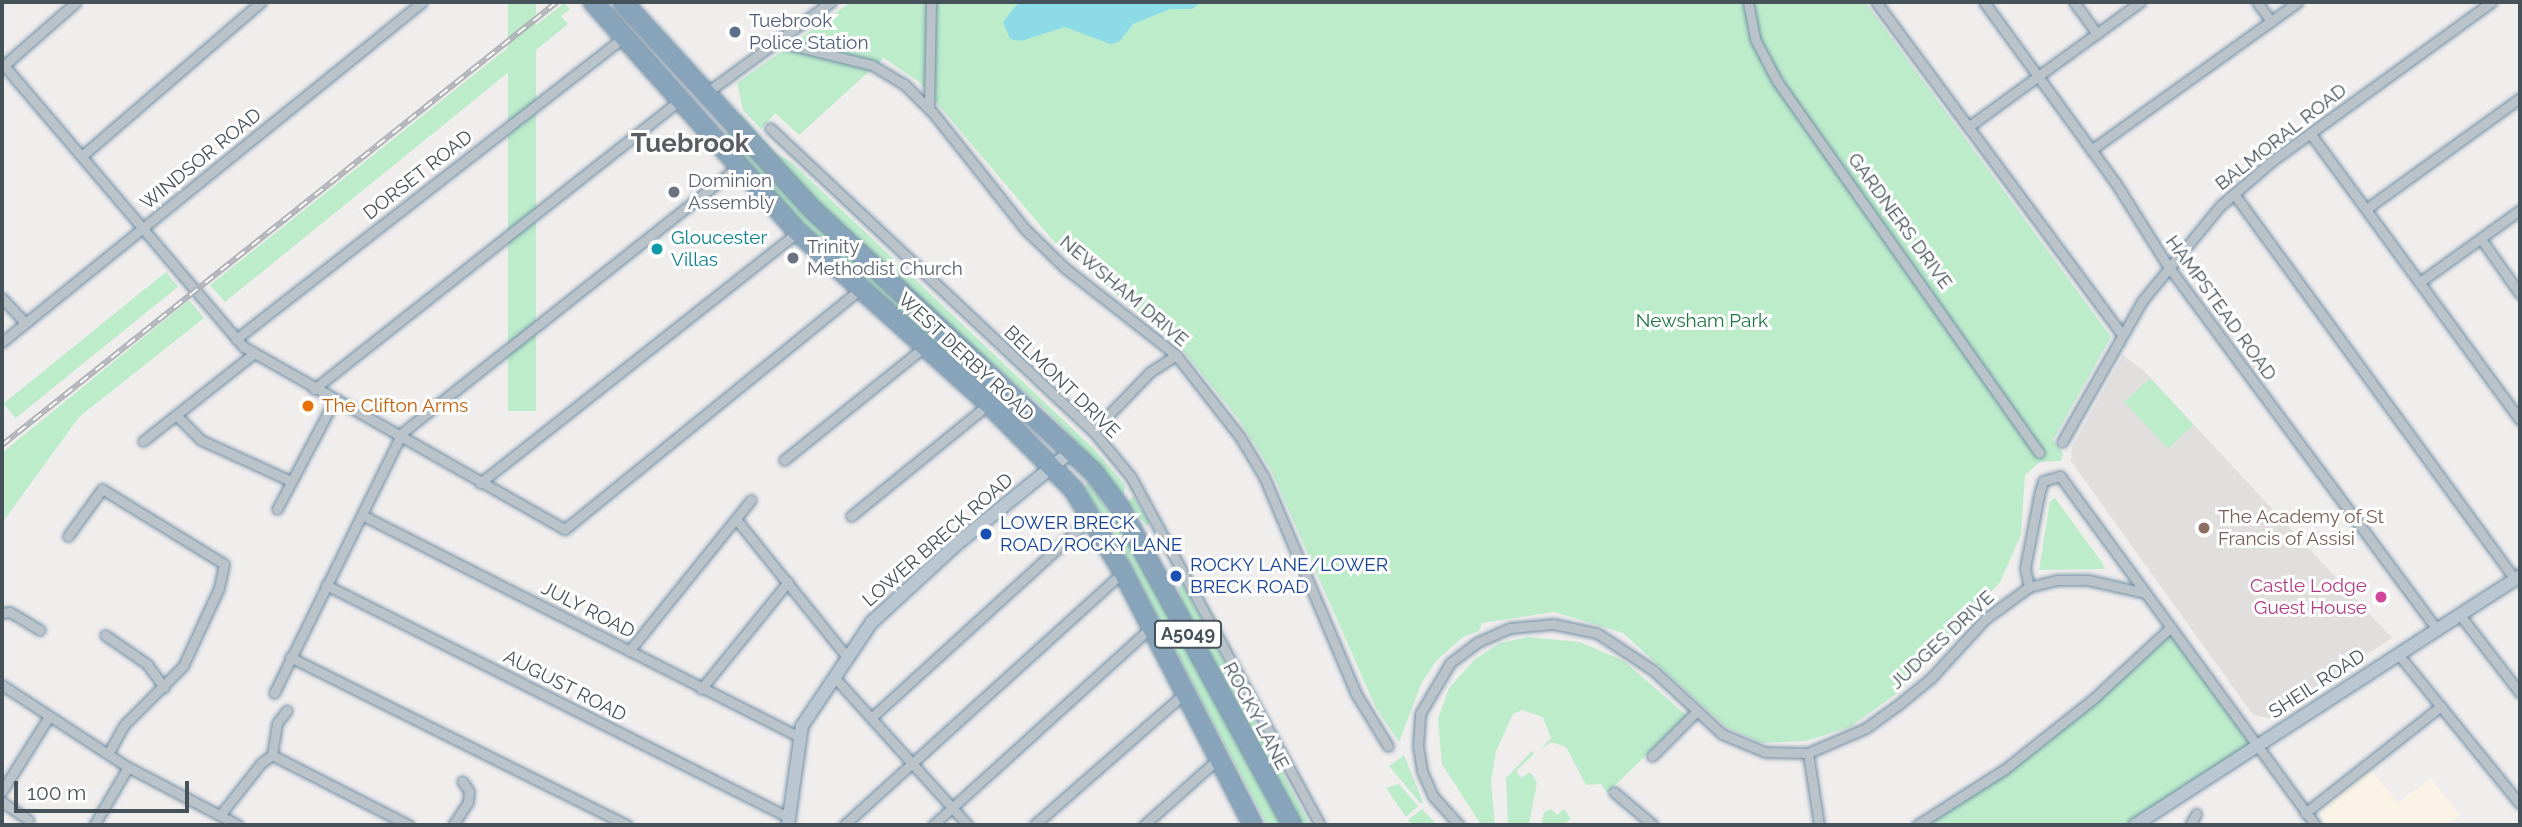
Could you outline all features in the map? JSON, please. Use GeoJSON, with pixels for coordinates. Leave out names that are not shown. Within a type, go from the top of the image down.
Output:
{"type":"FeatureCollection","features":[{"type":"Feature","properties":{"kind":"highway","name":"WEST DERBY ROAD"},"geometry":{"type":"LineString","coordinates":[[593,2],[678,102],[798,232],[989,404],[1052,468]]}},
{"type":"Feature","properties":{"kind":"highway","name":"WEST DERBY ROAD"},"geometry":{"type":"LineString","coordinates":[[623,2],[862,258],[1074,450]]}},
{"type":"Feature","properties":{"kind":"highway"},"geometry":{"type":"LineString","coordinates":[[678,102],[706,93]]}},
{"type":"Feature","properties":{"kind":"highway","name":"ROCKY LANE"},"geometry":{"type":"LineString","coordinates":[[1074,450],[1119,506],[1292,825]]}},
{"type":"Feature","properties":{"kind":"highway","name":"A5049"},"geometry":{"type":"LineString","coordinates":[[1052,468],[1092,517],[1124,572],[1253,825]]}},
{"type":"Feature","properties":{"kind":"street"},"geometry":{"type":"LineString","coordinates":[[76,2],[2,65],[146,227],[236,339],[253,354],[334,401],[480,483],[568,528],[860,289]]}},
{"type":"Feature","properties":{"kind":"street"},"geometry":{"type":"LineString","coordinates":[[83,155],[261,2]]}},
{"type":"Feature","properties":{"kind":"street","name":"WINDSOR ROAD"},"geometry":{"type":"LineString","coordinates":[[2,342],[422,2]]}},
{"type":"Feature","properties":{"kind":"street"},"geometry":{"type":"LineString","coordinates":[[706,93],[831,2]]}},
{"type":"Feature","properties":{"kind":"street"},"geometry":{"type":"LineString","coordinates":[[929,108],[931,2]]}},
{"type":"Feature","properties":{"kind":"street","name":"GARDNERS DRIVE"},"geometry":{"type":"LineString","coordinates":[[1748,2],[1755,39],[1777,81],[2039,453]]}},
{"type":"Feature","properties":{"kind":"street"},"geometry":{"type":"LineString","coordinates":[[1876,2],[2122,334]]}},
{"type":"Feature","properties":{"kind":"street","name":"HAMPSTEAD ROAD"},"geometry":{"type":"LineString","coordinates":[[1984,2],[2091,150],[2168,266],[2437,629]]}},
{"type":"Feature","properties":{"kind":"street"},"geometry":{"type":"LineString","coordinates":[[2074,2],[2097,34]]}},
{"type":"Feature","properties":{"kind":"street"},"geometry":{"type":"LineString","coordinates":[[1968,127],[2140,2]]}},
{"type":"Feature","properties":{"kind":"street"},"geometry":{"type":"LineString","coordinates":[[2257,2],[2271,22]]}},
{"type":"Feature","properties":{"kind":"street"},"geometry":{"type":"LineString","coordinates":[[2091,150],[2298,2]]}},
{"type":"Feature","properties":{"kind":"street","name":"BALMORAL ROAD"},"geometry":{"type":"LineString","coordinates":[[2063,442],[2122,334],[2168,266],[2234,194],[2310,132],[2492,2]]}},
{"type":"Feature","properties":{"kind":"street","name":"DORSET ROAD"},"geometry":{"type":"LineString","coordinates":[[236,339],[622,38]]}},
{"type":"Feature","properties":{"kind":"street","name":"NEWSHAM DRIVE"},"geometry":{"type":"LineString","coordinates":[[774,41],[872,65],[904,84],[929,108],[1025,229],[1065,268],[1176,355],[1240,437],[1264,477],[1356,694],[1388,746]]}},
{"type":"Feature","properties":{"kind":"street"},"geometry":{"type":"LineString","coordinates":[[2366,209],[2520,98]]}},
{"type":"Feature","properties":{"kind":"street"},"geometry":{"type":"LineString","coordinates":[[314,389],[678,102]]}},
{"type":"Feature","properties":{"kind":"street","name":"BELMONT DRIVE"},"geometry":{"type":"LineString","coordinates":[[770,128],[1093,431],[1131,477],[1320,825]]}},
{"type":"Feature","properties":{"kind":"street"},"geometry":{"type":"LineString","coordinates":[[2310,132],[2520,420]]}},
{"type":"Feature","properties":{"kind":"street"},"geometry":{"type":"LineString","coordinates":[[274,693],[399,437],[738,167]]}},
{"type":"Feature","properties":{"kind":"street"},"geometry":{"type":"LineString","coordinates":[[2234,194],[2518,577]]}},
{"type":"Feature","properties":{"kind":"street"},"geometry":{"type":"LineString","coordinates":[[2420,282],[2520,210]]}},
{"type":"Feature","properties":{"kind":"street"},"geometry":{"type":"LineString","coordinates":[[480,483],[798,232]]}},
{"type":"Feature","properties":{"kind":"street"},"geometry":{"type":"LineString","coordinates":[[2481,239],[2520,293]]}},
{"type":"Feature","properties":{"kind":"street"},"geometry":{"type":"LineString","coordinates":[[2,298],[26,323]]}},
{"type":"Feature","properties":{"kind":"street"},"geometry":{"type":"LineString","coordinates":[[784,460],[925,347]]}},
{"type":"Feature","properties":{"kind":"street"},"geometry":{"type":"LineString","coordinates":[[143,441],[253,354]]}},
{"type":"Feature","properties":{"kind":"street"},"geometry":{"type":"LineString","coordinates":[[1093,431],[1150,372],[1176,355]]}},
{"type":"Feature","properties":{"kind":"street"},"geometry":{"type":"LineString","coordinates":[[276,509],[334,401]]}},
{"type":"Feature","properties":{"kind":"street"},"geometry":{"type":"LineString","coordinates":[[850,516],[989,404]]}},
{"type":"Feature","properties":{"kind":"street"},"geometry":{"type":"LineString","coordinates":[[176,415],[201,440],[291,481]]}},
{"type":"Feature","properties":{"kind":"street","name":"LOWER BRECK ROAD"},"geometry":{"type":"LineString","coordinates":[[788,821],[799,737],[847,657],[894,599],[1074,450]]}},
{"type":"Feature","properties":{"kind":"street"},"geometry":{"type":"LineString","coordinates":[[2029,587],[2025,568],[2043,481],[2060,476],[2255,748],[2315,825]]}},
{"type":"Feature","properties":{"kind":"street"},"geometry":{"type":"LineString","coordinates":[[68,536],[102,489],[146,520],[224,564],[219,587],[183,666],[124,725],[108,754]]}},
{"type":"Feature","properties":{"kind":"street"},"geometry":{"type":"LineString","coordinates":[[629,651],[751,500]]}},
{"type":"Feature","properties":{"kind":"street","name":"JULY ROAD"},"geometry":{"type":"LineString","coordinates":[[362,514],[799,737]]}},
{"type":"Feature","properties":{"kind":"street"},"geometry":{"type":"LineString","coordinates":[[871,718],[1092,517]]}},
{"type":"Feature","properties":{"kind":"street"},"geometry":{"type":"LineString","coordinates":[[736,519],[847,657]]}},
{"type":"Feature","properties":{"kind":"street"},"geometry":{"type":"LineString","coordinates":[[844,825],[1124,572]]}},
{"type":"Feature","properties":{"kind":"street","name":"SHEIL ROAD"},"geometry":{"type":"LineString","coordinates":[[2135,825],[2518,577]]}},
{"type":"Feature","properties":{"kind":"street","name":"JUDGES DRIVE"},"geometry":{"type":"LineString","coordinates":[[1459,825],[1433,796],[1418,746],[1420,714],[1450,663],[1478,642],[1510,628],[1553,624],[1597,633],[1653,670],[1722,734],[1765,752],[1808,753],[1866,728],[1898,705],[1931,678],[1985,619],[2029,587],[2057,580],[2088,580],[2145,593]]}},
{"type":"Feature","properties":{"kind":"street"},"geometry":{"type":"LineString","coordinates":[[701,689],[788,582]]}},
{"type":"Feature","properties":{"kind":"street","name":"AUGUST ROAD"},"geometry":{"type":"LineString","coordinates":[[326,585],[788,821]]}},
{"type":"Feature","properties":{"kind":"street"},"geometry":{"type":"LineString","coordinates":[[2,613],[10,612],[40,630]]}},
{"type":"Feature","properties":{"kind":"street"},"geometry":{"type":"LineString","coordinates":[[2460,615],[2520,693]]}},
{"type":"Feature","properties":{"kind":"street"},"geometry":{"type":"LineString","coordinates":[[933,825],[1151,627]]}},
{"type":"Feature","properties":{"kind":"street"},"geometry":{"type":"LineString","coordinates":[[1917,825],[2027,752],[2169,628]]}},
{"type":"Feature","properties":{"kind":"street"},"geometry":{"type":"LineString","coordinates":[[105,635],[147,664],[164,687]]}},
{"type":"Feature","properties":{"kind":"street"},"geometry":{"type":"LineString","coordinates":[[2398,654],[2520,804]]}},
{"type":"Feature","properties":{"kind":"street"},"geometry":{"type":"LineString","coordinates":[[290,657],[627,825]]}},
{"type":"Feature","properties":{"kind":"street"},"geometry":{"type":"LineString","coordinates":[[835,678],[968,825]]}},
{"type":"Feature","properties":{"kind":"street"},"geometry":{"type":"LineString","coordinates":[[2,685],[48,718],[128,767],[238,825]]}},
{"type":"Feature","properties":{"kind":"street"},"geometry":{"type":"LineString","coordinates":[[1034,825],[1185,693]]}},
{"type":"Feature","properties":{"kind":"street"},"geometry":{"type":"LineString","coordinates":[[2305,813],[2441,706]]}},
{"type":"Feature","properties":{"kind":"street"},"geometry":{"type":"LineString","coordinates":[[220,815],[261,763],[272,755],[277,723],[286,710]]}},
{"type":"Feature","properties":{"kind":"street"},"geometry":{"type":"LineString","coordinates":[[1652,756],[1696,712]]}},
{"type":"Feature","properties":{"kind":"street"},"geometry":{"type":"LineString","coordinates":[[2,791],[48,718]]}},
{"type":"Feature","properties":{"kind":"street"},"geometry":{"type":"LineString","coordinates":[[1808,753],[1819,825]]}},
{"type":"Feature","properties":{"kind":"street"},"geometry":{"type":"LineString","coordinates":[[272,755],[409,825]]}},
{"type":"Feature","properties":{"kind":"street"},"geometry":{"type":"LineString","coordinates":[[1144,825],[1219,758]]}},
{"type":"Feature","properties":{"kind":"street"},"geometry":{"type":"LineString","coordinates":[[94,825],[128,767]]}},
{"type":"Feature","properties":{"kind":"street"},"geometry":{"type":"LineString","coordinates":[[453,825],[468,803],[469,791],[462,781]]}},
{"type":"Feature","properties":{"kind":"street"},"geometry":{"type":"LineString","coordinates":[[1614,792],[1653,825]]}},
{"type":"Feature","properties":{"kind":"street"},"geometry":{"type":"LineString","coordinates":[[2,802],[29,820]]}},
{"type":"Feature","properties":{"kind":"street"},"geometry":{"type":"LineString","coordinates":[[2190,825],[2196,814]]}},
{"type":"Feature","properties":{"kind":"shaded area","name":"The Academy of St Francis of Assisi"},"geometry":{"type":"Polygon","coordinates":[[[2123,355],[2145,372],[2392,638],[2269,718],[2253,715],[2071,461],[2072,447],[2123,355]]]}},
{"type":"Feature","properties":{"kind":"shaded area"},"geometry":{"type":"Polygon","coordinates":[[[2369,768],[2398,803],[2431,778],[2460,816],[2448,825],[2326,825],[2317,809],[2369,768]]]}},
{"type":"Feature","properties":{"kind":"green space"},"geometry":{"type":"Polygon","coordinates":[[[508,2],[536,2],[536,411],[508,411],[508,2]]]}},
{"type":"Feature","properties":{"kind":"green space","name":"Newsham Park"},"geometry":{"type":"Polygon","coordinates":[[[851,2],[1865,2],[2111,337],[2053,440],[2063,454],[2061,461],[2040,462],[2025,475],[2021,535],[2000,582],[1896,694],[1850,727],[1806,741],[1762,743],[1726,727],[1623,633],[1554,612],[1482,623],[1479,631],[1463,637],[1437,660],[1422,682],[1399,742],[1376,708],[1271,470],[1239,420],[1181,348],[1056,244],[919,82],[884,58],[799,135],[775,113],[761,129],[743,110],[737,83],[851,2]]]}},
{"type":"Feature","properties":{"kind":"green space"},"geometry":{"type":"Polygon","coordinates":[[[564,3],[570,9],[561,16],[568,24],[225,302],[210,285],[564,3]]]}},
{"type":"Feature","properties":{"kind":"green space"},"geometry":{"type":"Polygon","coordinates":[[[741,114],[775,153],[790,161],[1094,449],[1125,485],[1123,503],[1097,465],[1047,411],[885,271],[735,119],[741,114]]]}},
{"type":"Feature","properties":{"kind":"green space"},"geometry":{"type":"Polygon","coordinates":[[[729,132],[855,261],[989,385],[986,390],[783,205],[721,139],[729,132]]]}},
{"type":"Feature","properties":{"kind":"green space"},"geometry":{"type":"Polygon","coordinates":[[[166,272],[178,287],[16,418],[4,404],[166,272]]]}},
{"type":"Feature","properties":{"kind":"green space"},"geometry":{"type":"Polygon","coordinates":[[[189,300],[204,318],[79,417],[2,523],[2,453],[189,300]]]}},
{"type":"Feature","properties":{"kind":"green space"},"geometry":{"type":"Polygon","coordinates":[[[2150,378],[2194,425],[2168,449],[2124,402],[2150,378]]]}},
{"type":"Feature","properties":{"kind":"green space"},"geometry":{"type":"Polygon","coordinates":[[[1088,483],[1124,531],[1118,538],[1083,488],[1088,483]]]}},
{"type":"Feature","properties":{"kind":"green space"},"geometry":{"type":"Polygon","coordinates":[[[1133,496],[1149,521],[1148,527],[1127,504],[1133,496]]]}},
{"type":"Feature","properties":{"kind":"green space"},"geometry":{"type":"Polygon","coordinates":[[[2055,498],[2105,569],[2039,570],[2050,501],[2055,498]]]}},
{"type":"Feature","properties":{"kind":"green space"},"geometry":{"type":"Polygon","coordinates":[[[1127,535],[1285,825],[1267,825],[1118,541],[1127,535]]]}},
{"type":"Feature","properties":{"kind":"green space"},"geometry":{"type":"Polygon","coordinates":[[[1183,585],[1310,825],[1300,825],[1189,621],[1178,588],[1183,585]]]}},
{"type":"Feature","properties":{"kind":"green space"},"geometry":{"type":"Polygon","coordinates":[[[2170,628],[2255,748],[2135,825],[1917,825],[2005,769],[2170,628]]]}},
{"type":"Feature","properties":{"kind":"green space"},"geometry":{"type":"Polygon","coordinates":[[[1528,637],[1580,642],[1624,661],[1687,716],[1607,793],[1601,784],[1586,785],[1566,747],[1551,742],[1540,750],[1551,738],[1543,717],[1522,710],[1513,714],[1496,751],[1491,782],[1495,825],[1481,825],[1442,764],[1438,719],[1449,688],[1475,659],[1500,643],[1528,637]]]}},
{"type":"Feature","properties":{"kind":"green space"},"geometry":{"type":"Polygon","coordinates":[[[1532,751],[1534,754],[1516,771],[1521,778],[1530,772],[1537,782],[1529,825],[1508,825],[1506,778],[1532,751]]]}},
{"type":"Feature","properties":{"kind":"green space"},"geometry":{"type":"Polygon","coordinates":[[[1404,755],[1423,802],[1421,804],[1389,766],[1404,755]]]}},
{"type":"Feature","properties":{"kind":"green space"},"geometry":{"type":"Polygon","coordinates":[[[1399,784],[1418,806],[1406,817],[1386,788],[1399,784]]]}},
{"type":"Feature","properties":{"kind":"green space"},"geometry":{"type":"Polygon","coordinates":[[[1422,809],[1437,825],[1413,825],[1408,820],[1422,809]]]}},
{"type":"Feature","properties":{"kind":"green space"},"geometry":{"type":"Polygon","coordinates":[[[1551,809],[1557,815],[1564,809],[1571,819],[1562,825],[1541,825],[1544,812],[1551,809]]]}},
{"type":"Feature","properties":{"kind":"water"},"geometry":{"type":"Polygon","coordinates":[[[1019,2],[1202,2],[1192,9],[1170,9],[1133,24],[1119,42],[1110,44],[1065,27],[1021,41],[1010,39],[1003,22],[1019,2]]]}},
{"type":"Feature","properties":{"kind":"railway"},"geometry":{"type":"LineString","coordinates":[[2,445],[557,2]]}},
{"type":"Feature","properties":{"kind":"place","name":"Tuebrook Police Station"},"geometry":{"type":"Point","coordinates":[735,32]}},
{"type":"Feature","properties":{"kind":"place","name":"Dominion Assembly"},"geometry":{"type":"Point","coordinates":[674,192]}},
{"type":"Feature","properties":{"kind":"place","name":"Gloucester Villas"},"geometry":{"type":"Point","coordinates":[657,249]}},
{"type":"Feature","properties":{"kind":"place","name":"Trinity Methodist Church"},"geometry":{"type":"Point","coordinates":[793,258]}},
{"type":"Feature","properties":{"kind":"place","name":"The Clifton Arms"},"geometry":{"type":"Point","coordinates":[308,406]}},
{"type":"Feature","properties":{"kind":"place","name":"The Academy of St Francis of Assisi"},"geometry":{"type":"Point","coordinates":[2204,528]}},
{"type":"Feature","properties":{"kind":"place","name":"LOWER BRECK ROAD/ROCKY LANE"},"geometry":{"type":"Point","coordinates":[986,534]}},
{"type":"Feature","properties":{"kind":"place","name":"ROCKY LANE/LOWER BRECK ROAD"},"geometry":{"type":"Point","coordinates":[1176,576]}},
{"type":"Feature","properties":{"kind":"place","name":"Castle Lodge Guest House"},"geometry":{"type":"Point","coordinates":[2381,597]}},
{"type":"Feature","properties":{"kind":"district","name":"Tuebrook"},"geometry":{"type":"Point","coordinates":[690,144]}}]}
